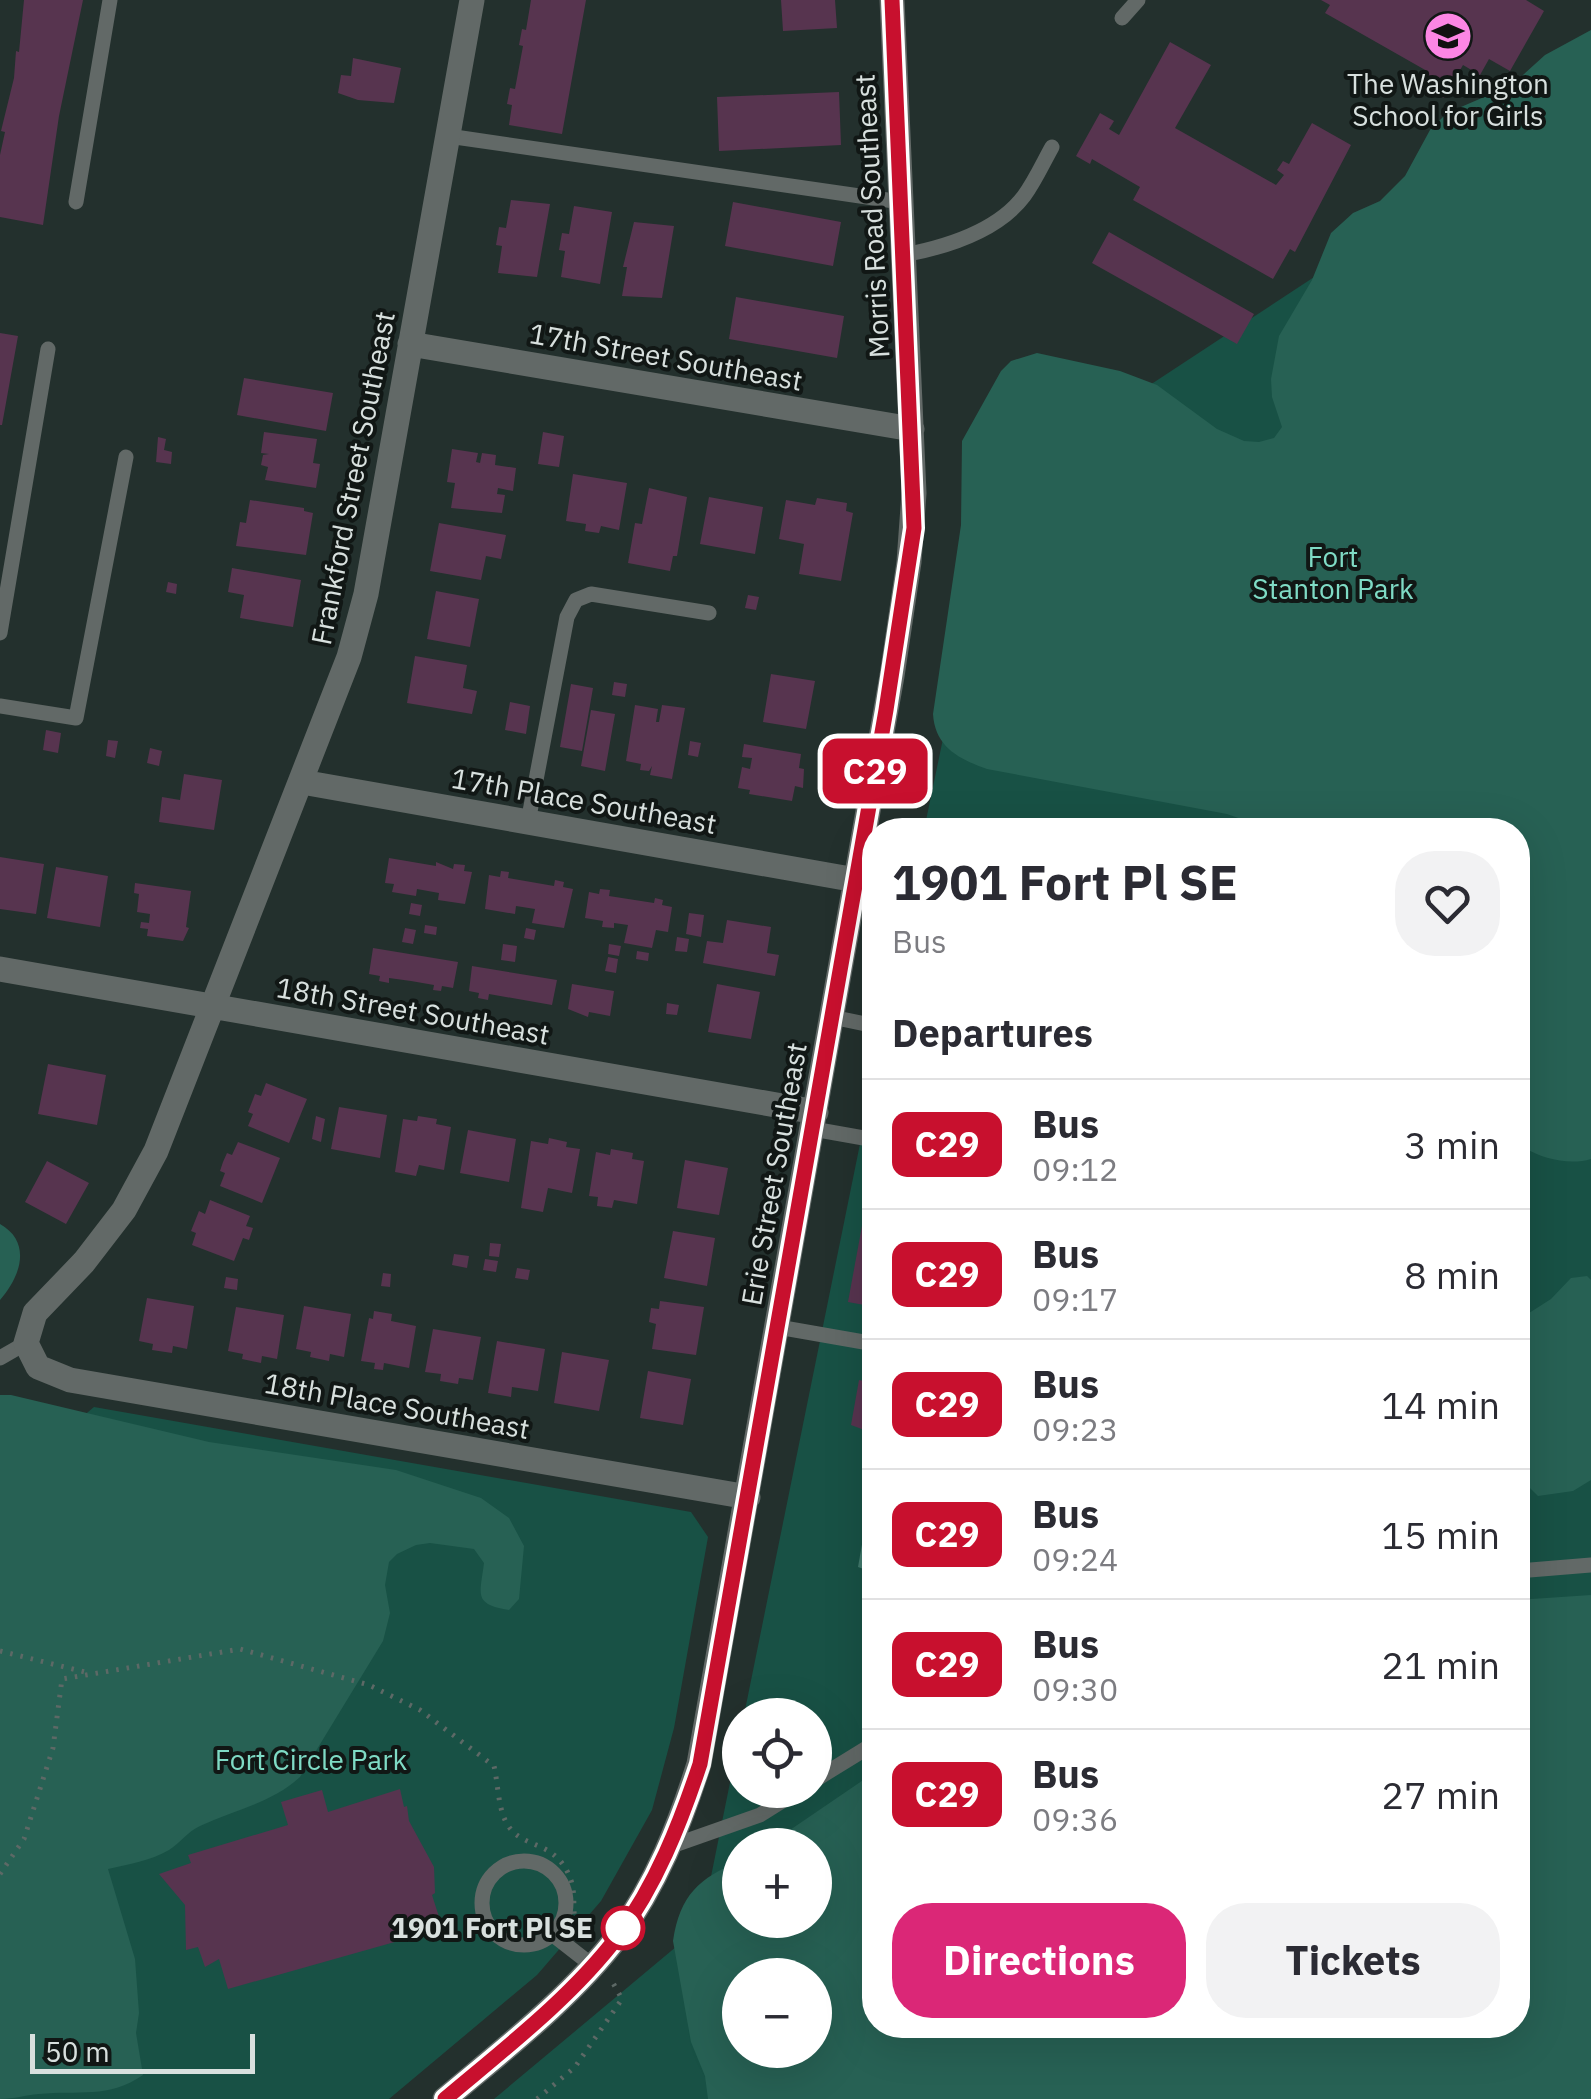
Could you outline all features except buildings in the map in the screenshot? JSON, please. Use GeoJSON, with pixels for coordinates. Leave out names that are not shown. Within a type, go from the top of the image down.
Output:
{"type":"FeatureCollection","features":[{"type":"Feature","properties":{"kind":"street","name":"Frankford Street Southeast"},"geometry":{"type":"LineString","coordinates":[[214,1006],[349,658],[366,594],[472,0]]}},
{"type":"Feature","properties":{"kind":"street","name":"Morris Road Southeast"},"geometry":{"type":"LineString","coordinates":[[892,0],[912,429]]}},
{"type":"Feature","properties":{"kind":"street","name":"17th Street Southeast"},"geometry":{"type":"LineString","coordinates":[[410,344],[912,429]]}},
{"type":"Feature","properties":{"kind":"street","name":"Erie Street Southeast"},"geometry":{"type":"LineString","coordinates":[[867,818],[910,562],[912,429]]}},
{"type":"Feature","properties":{"kind":"street","name":"17th Place Southeast"},"geometry":{"type":"LineString","coordinates":[[302,782],[856,880]]}},
{"type":"Feature","properties":{"kind":"street","name":"Erie Street Southeast"},"geometry":{"type":"LineString","coordinates":[[445,2099],[593,1966],[632,1915],[669,1847],[700,1764],[862,845]]}},
{"type":"Feature","properties":{"kind":"street","name":"18th Street Southeast"},"geometry":{"type":"LineString","coordinates":[[0,970],[214,1006],[814,1121]]}},
{"type":"Feature","properties":{"kind":"street"},"geometry":{"type":"LineString","coordinates":[[32,1355],[35,1314],[84,1262],[124,1210],[170,1120],[214,1006]]}},
{"type":"Feature","properties":{"kind":"street","name":"18th Place Southeast"},"geometry":{"type":"LineString","coordinates":[[32,1355],[70,1380],[748,1497]]}},
{"type":"Feature","properties":{"kind":"lane"},"geometry":{"type":"LineString","coordinates":[[76,202],[110,0]]}},
{"type":"Feature","properties":{"kind":"lane"},"geometry":{"type":"LineString","coordinates":[[1122,18],[1138,0]]}},
{"type":"Feature","properties":{"kind":"lane"},"geometry":{"type":"LineString","coordinates":[[448,136],[901,202]]}},
{"type":"Feature","properties":{"kind":"lane"},"geometry":{"type":"LineString","coordinates":[[904,255],[946,248],[1007,213],[1026,195],[1052,147]]}},
{"type":"Feature","properties":{"kind":"lane"},"geometry":{"type":"LineString","coordinates":[[0,633],[48,349]]}},
{"type":"Feature","properties":{"kind":"lane"},"geometry":{"type":"LineString","coordinates":[[0,706],[76,718],[126,457]]}},
{"type":"Feature","properties":{"kind":"lane"},"geometry":{"type":"LineString","coordinates":[[528,822],[567,617],[576,600],[591,594],[709,613]]}},
{"type":"Feature","properties":{"kind":"lane"},"geometry":{"type":"LineString","coordinates":[[832,1016],[862,1023]]}},
{"type":"Feature","properties":{"kind":"lane"},"geometry":{"type":"LineString","coordinates":[[814,1121],[862,1136]]}},
{"type":"Feature","properties":{"kind":"lane"},"geometry":{"type":"LineString","coordinates":[[778,1327],[862,1342]]}},
{"type":"Feature","properties":{"kind":"lane"},"geometry":{"type":"LineString","coordinates":[[0,1358],[32,1355]]}},
{"type":"Feature","properties":{"kind":"lane"},"geometry":{"type":"LineString","coordinates":[[1530,1569],[1591,1565]]}},
{"type":"Feature","properties":{"kind":"lane"},"geometry":{"type":"LineString","coordinates":[[832,1769],[862,1750]]}},
{"type":"Feature","properties":{"kind":"lane"},"geometry":{"type":"LineString","coordinates":[[669,1847],[771,1808]]}},
{"type":"Feature","properties":{"kind":"lane"},"geometry":{"type":"LineString","coordinates":[[528,1860],[548,1867],[558,1878],[566,1910],[552,1934],[528,1946],[508,1943],[493,1933],[484,1918],[481,1898],[489,1878],[499,1868],[528,1860]]}},
{"type":"Feature","properties":{"kind":"lane"},"geometry":{"type":"LineString","coordinates":[[552,1934],[593,1966]]}},
{"type":"Feature","properties":{"kind":"path"},"geometry":{"type":"LineString","coordinates":[[0,1874],[24,1839],[53,1748],[62,1679],[240,1648],[369,1685],[420,1710],[494,1766],[506,1822],[524,1840],[554,1852],[576,1895],[577,1932],[593,1966],[613,1983],[622,1998],[575,2067],[537,2099]]}},
{"type":"Feature","properties":{"kind":"path"},"geometry":{"type":"LineString","coordinates":[[0,1651],[96,1675]]}},
{"type":"Feature","properties":{"kind":"green space"},"geometry":{"type":"Polygon","coordinates":[[[1591,30],[1591,1159],[1573,1162],[1530,1150],[1530,818],[1238,818],[987,769],[950,750],[938,735],[933,714],[961,525],[962,441],[1001,371],[1011,361],[1037,353],[1120,371],[1157,385],[1217,429],[1244,441],[1274,438],[1282,427],[1272,397],[1271,379],[1279,336],[1312,280],[1331,233],[1353,213],[1380,201],[1405,176],[1430,130],[1447,113],[1512,85],[1545,55],[1591,30]]]}},
{"type":"Feature","properties":{"kind":"green space","name":"Fort Stanton Park"},"geometry":{"type":"Polygon","coordinates":[[[1591,95],[1591,2099],[494,2099],[701,1926],[725,1808],[832,1808],[832,1698],[747,1698],[862,1134],[862,2038],[1530,2038],[1530,818],[926,818],[945,729],[972,502],[1591,95]]]}},
{"type":"Feature","properties":{"kind":"green space"},"geometry":{"type":"Polygon","coordinates":[[[0,1224],[16,1240],[20,1260],[13,1281],[0,1300],[0,1224]]]}},
{"type":"Feature","properties":{"kind":"green space"},"geometry":{"type":"Polygon","coordinates":[[[1587,1276],[1591,1280],[1591,1480],[1573,1491],[1538,1496],[1530,1488],[1530,1312],[1551,1299],[1571,1278],[1587,1276]]]}},
{"type":"Feature","properties":{"kind":"green space"},"geometry":{"type":"Polygon","coordinates":[[[0,1395],[209,1442],[396,1470],[481,1498],[509,1518],[524,1546],[519,1599],[509,1610],[489,1605],[481,1596],[484,1563],[474,1549],[430,1543],[397,1554],[389,1562],[385,1585],[390,1613],[383,1641],[300,1777],[265,1800],[195,1828],[162,1854],[108,1869],[135,1959],[139,2013],[136,2033],[143,2075],[105,2091],[0,2099],[0,1395]]]}},
{"type":"Feature","properties":{"kind":"green space","name":"Fort Circle Park"},"geometry":{"type":"Polygon","coordinates":[[[94,1407],[691,1512],[708,1537],[674,1728],[652,1810],[601,1901],[537,1975],[389,2099],[0,2099],[0,1486],[94,1407]]]}},
{"type":"Feature","properties":{"kind":"green space"},"geometry":{"type":"Polygon","coordinates":[[[1591,1595],[1591,2099],[708,2099],[705,2076],[691,2042],[673,1941],[686,1900],[722,1870],[722,1938],[832,1938],[832,1828],[793,1828],[822,1808],[832,1808],[832,1801],[862,1781],[862,2038],[1530,2038],[1530,1599],[1591,1595]]]}},
{"type":"Feature","properties":{"kind":"bus line","name":"C29"},"geometry":{"type":"LineString","coordinates":[[867,818],[914,528],[892,0]]}},
{"type":"Feature","properties":{"kind":"bus line","name":"C29"},"geometry":{"type":"LineString","coordinates":[[445,2099],[593,1966],[620,1934],[669,1847],[700,1764],[862,847]]}},
{"type":"Feature","properties":{"kind":"place","name":"The Washington School for Girls"},"geometry":{"type":"Point","coordinates":[1448,36]}},
{"type":"Feature","properties":{"kind":"place","name":"1901 Fort Pl SE"},"geometry":{"type":"Point","coordinates":[623,1928]}}]}
